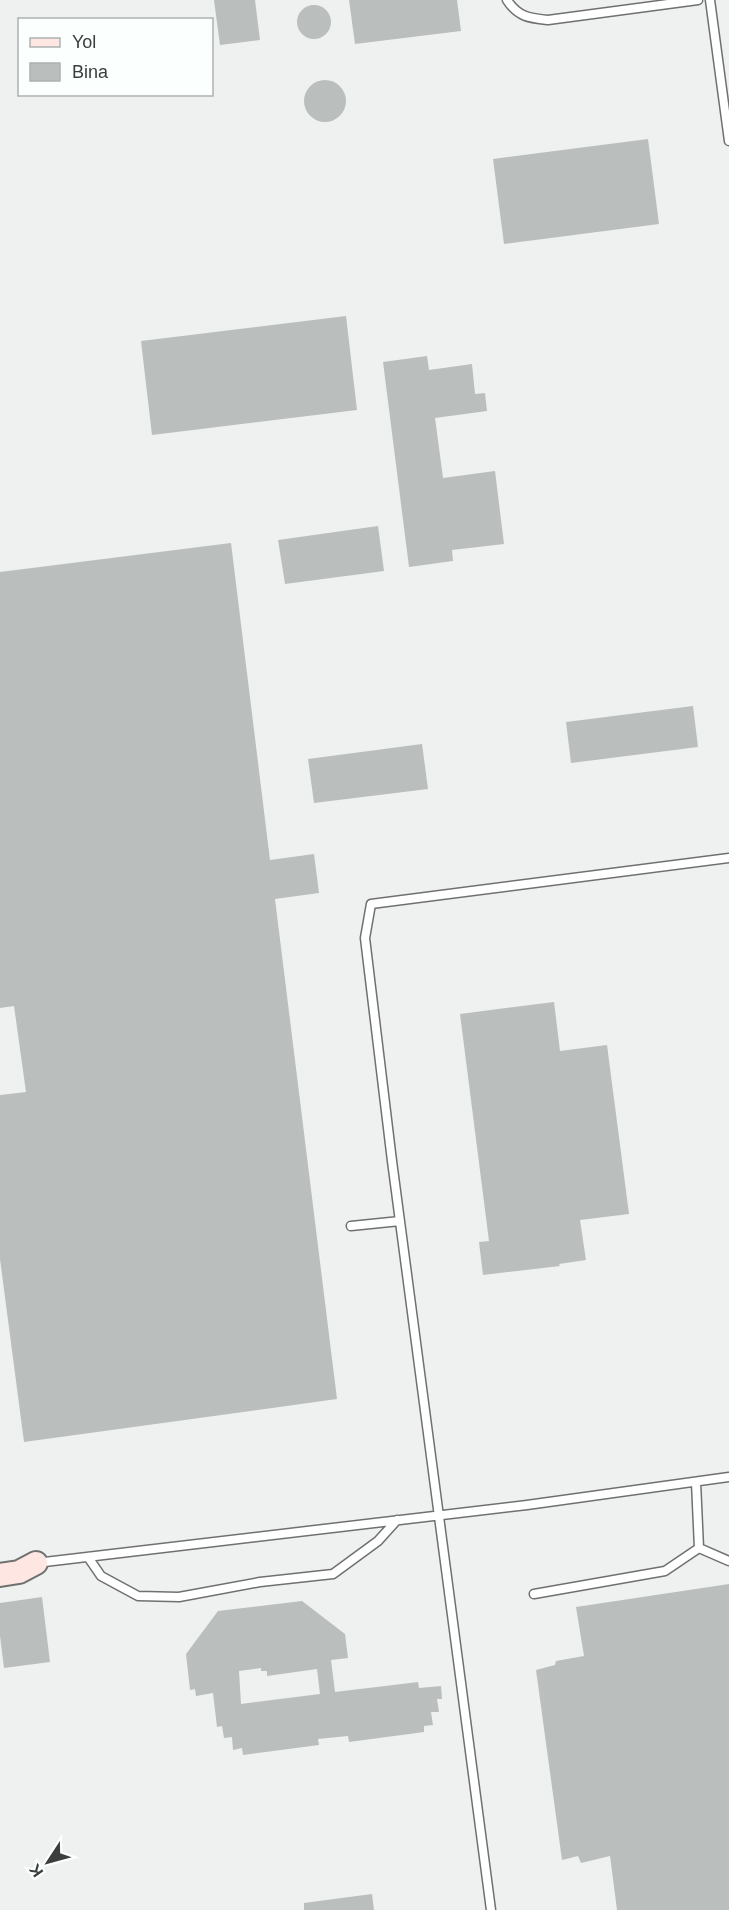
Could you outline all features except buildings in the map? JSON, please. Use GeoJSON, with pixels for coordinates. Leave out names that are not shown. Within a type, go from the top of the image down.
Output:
{"type":"FeatureCollection","features":[{"type":"Feature","properties":{"kind":"main road"},"geometry":{"type":"LineString","coordinates":[[0,1562],[18,1559],[36,1563]]}},
{"type":"Feature","properties":{"kind":"main road"},"geometry":{"type":"LineString","coordinates":[[0,1575],[19,1572],[36,1563]]}},
{"type":"Feature","properties":{"kind":"lane"},"geometry":{"type":"LineString","coordinates":[[507,0],[513,9],[528,18],[548,20],[698,0]]}},
{"type":"Feature","properties":{"kind":"lane"},"geometry":{"type":"LineString","coordinates":[[710,0],[729,141]]}},
{"type":"Feature","properties":{"kind":"lane"},"geometry":{"type":"LineString","coordinates":[[491,1910],[365,938],[371,904],[729,858]]}},
{"type":"Feature","properties":{"kind":"lane"},"geometry":{"type":"LineString","coordinates":[[351,1226],[400,1221]]}},
{"type":"Feature","properties":{"kind":"lane"},"geometry":{"type":"LineString","coordinates":[[36,1563],[729,1478]]}},
{"type":"Feature","properties":{"kind":"lane"},"geometry":{"type":"LineString","coordinates":[[696,1482],[699,1548]]}},
{"type":"Feature","properties":{"kind":"lane"},"geometry":{"type":"LineString","coordinates":[[88,1557],[101,1576],[138,1596],[179,1598],[260,1582],[333,1574],[378,1540],[397,1520]]}},
{"type":"Feature","properties":{"kind":"lane"},"geometry":{"type":"LineString","coordinates":[[699,1548],[729,1561]]}},
{"type":"Feature","properties":{"kind":"lane"},"geometry":{"type":"LineString","coordinates":[[534,1594],[665,1571],[699,1548]]}}]}
